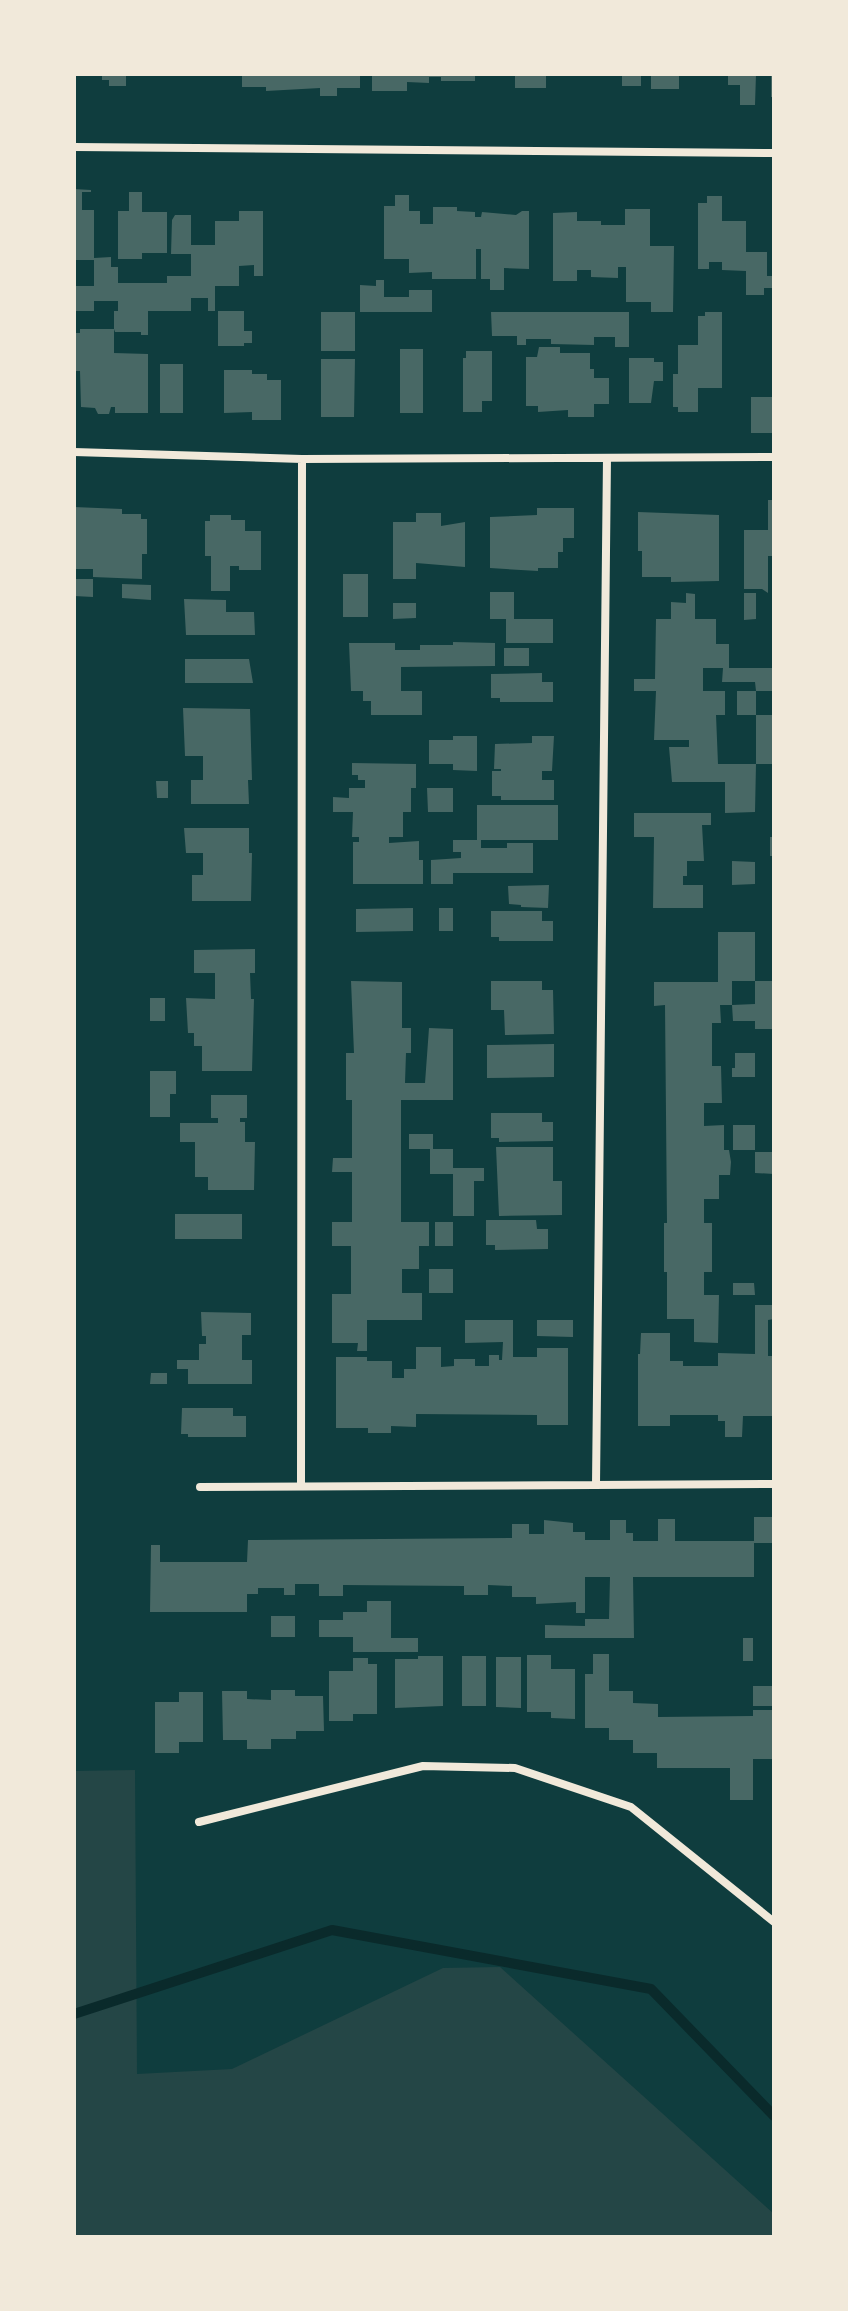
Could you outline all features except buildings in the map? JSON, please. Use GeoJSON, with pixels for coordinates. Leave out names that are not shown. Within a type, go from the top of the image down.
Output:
{"type":"FeatureCollection","features":[{"type":"Feature","properties":{"kind":"street"},"geometry":{"type":"LineString","coordinates":[[74,147],[774,153]]}},
{"type":"Feature","properties":{"kind":"street"},"geometry":{"type":"LineString","coordinates":[[74,452],[302,459],[774,457]]}},
{"type":"Feature","properties":{"kind":"street"},"geometry":{"type":"LineString","coordinates":[[596,1485],[607,458]]}},
{"type":"Feature","properties":{"kind":"street"},"geometry":{"type":"LineString","coordinates":[[301,1486],[302,459]]}},
{"type":"Feature","properties":{"kind":"street"},"geometry":{"type":"LineString","coordinates":[[200,1487],[774,1484]]}},
{"type":"Feature","properties":{"kind":"street"},"geometry":{"type":"LineString","coordinates":[[199,1822],[423,1766],[515,1768],[631,1807],[774,1922]]}},
{"type":"Feature","properties":{"kind":"shaded area"},"geometry":{"type":"Polygon","coordinates":[[[135,1770],[137,2074],[232,2069],[443,1968],[500,1967],[774,2214],[774,2237],[74,2237],[74,1771],[135,1770]]]}},
{"type":"Feature","properties":{"kind":"waterway"},"geometry":{"type":"LineString","coordinates":[[74,2014],[332,1930],[651,1989],[774,2116]]}}]}
